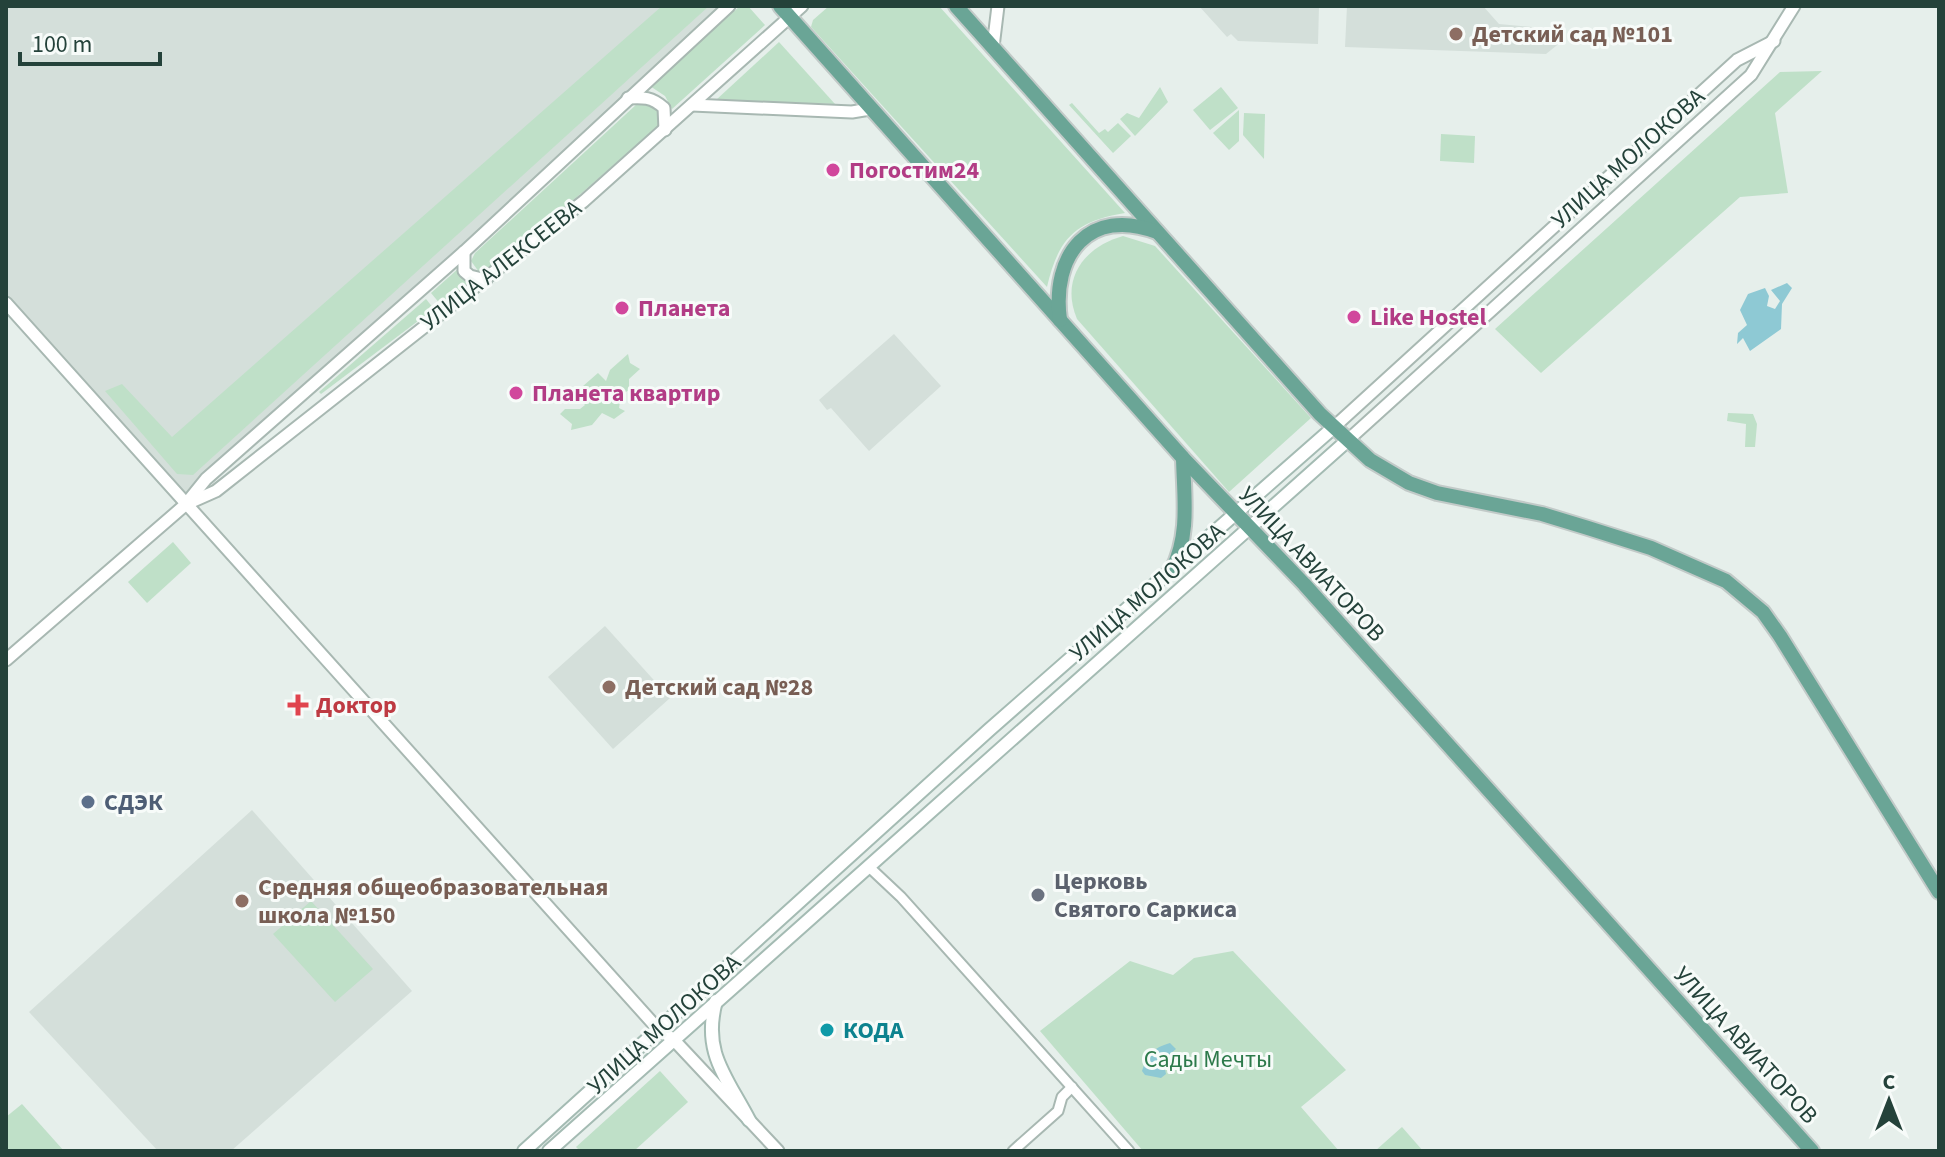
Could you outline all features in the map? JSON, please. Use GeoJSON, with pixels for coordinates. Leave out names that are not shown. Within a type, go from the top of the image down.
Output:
{"type":"FeatureCollection","features":[{"type":"Feature","properties":{"kind":"main road"},"geometry":{"type":"LineString","coordinates":[[956,6],[1334,427],[1389,474],[1437,493],[1553,517],[1651,548],[1726,581],[1763,612],[1939,892]]}},
{"type":"Feature","properties":{"kind":"main road","name":"УЛИЦА АВИАТОРОВ"},"geometry":{"type":"LineString","coordinates":[[786,12],[1183,458],[1304,584],[1812,1151]]}},
{"type":"Feature","properties":{"kind":"main road"},"geometry":{"type":"LineString","coordinates":[[1060,320],[1058,279],[1067,255],[1082,239],[1101,228],[1124,226],[1157,233]]}},
{"type":"Feature","properties":{"kind":"main road","name":"УЛИЦА МОЛОКОВА"},"geometry":{"type":"LineString","coordinates":[[524,1151],[989,730],[1334,427]]}},
{"type":"Feature","properties":{"kind":"main road","name":"УЛИЦА МОЛОКОВА"},"geometry":{"type":"LineString","coordinates":[[549,1151],[1348,440]]}},
{"type":"Feature","properties":{"kind":"main road"},"geometry":{"type":"LineString","coordinates":[[1172,570],[1182,551],[1185,531],[1183,458]]}},
{"type":"Feature","properties":{"kind":"main road"},"geometry":{"type":"LineString","coordinates":[[716,1001],[710,1027],[711,1046],[749,1120]]}},
{"type":"Feature","properties":{"kind":"street","name":"УЛИЦА АЛЕКСЕЕВА"},"geometry":{"type":"LineString","coordinates":[[6,660],[185,505],[206,479],[464,252],[729,6]]}},
{"type":"Feature","properties":{"kind":"street","name":"УЛИЦА АЛЕКСЕЕВА"},"geometry":{"type":"LineString","coordinates":[[185,505],[216,491],[400,343],[486,280],[665,130],[786,12],[802,6]]}},
{"type":"Feature","properties":{"kind":"street"},"geometry":{"type":"LineString","coordinates":[[993,47],[998,6]]}},
{"type":"Feature","properties":{"kind":"street","name":"УЛИЦА МОЛОКОВА"},"geometry":{"type":"LineString","coordinates":[[1348,440],[1751,75],[1794,6]]}},
{"type":"Feature","properties":{"kind":"street","name":"УЛИЦА МОЛОКОВА"},"geometry":{"type":"LineString","coordinates":[[1334,427],[1737,60],[1775,41]]}},
{"type":"Feature","properties":{"kind":"street"},"geometry":{"type":"LineString","coordinates":[[628,98],[652,98],[659,103],[665,115],[665,130]]}},
{"type":"Feature","properties":{"kind":"street"},"geometry":{"type":"LineString","coordinates":[[692,105],[852,112],[870,109]]}},
{"type":"Feature","properties":{"kind":"street"},"geometry":{"type":"LineString","coordinates":[[464,252],[464,271],[486,280]]}},
{"type":"Feature","properties":{"kind":"street"},"geometry":{"type":"LineString","coordinates":[[6,303],[658,1029],[673,1039],[778,1151]]}},
{"type":"Feature","properties":{"kind":"street"},"geometry":{"type":"LineString","coordinates":[[868,866],[901,897],[1129,1151]]}},
{"type":"Feature","properties":{"kind":"street"},"geometry":{"type":"LineString","coordinates":[[1013,1151],[1058,1111],[1062,1097],[1072,1087]]}},
{"type":"Feature","properties":{"kind":"shaded area"},"geometry":{"type":"Polygon","coordinates":[[[6,6],[729,6],[185,505],[6,303],[6,6]]]}},
{"type":"Feature","properties":{"kind":"shaded area"},"geometry":{"type":"Polygon","coordinates":[[[1199,6],[1319,6],[1318,44],[1238,41],[1231,34],[1227,37],[1199,6]]]}},
{"type":"Feature","properties":{"kind":"shaded area","name":"Детский сад №101"},"geometry":{"type":"Polygon","coordinates":[[[1347,6],[1483,6],[1499,24],[1566,30],[1566,38],[1546,54],[1345,47],[1347,6]]]}},
{"type":"Feature","properties":{"kind":"shaded area"},"geometry":{"type":"Polygon","coordinates":[[[894,334],[941,386],[869,451],[831,408],[827,410],[819,400],[894,334]]]}},
{"type":"Feature","properties":{"kind":"shaded area","name":"Детский сад №28"},"geometry":{"type":"Polygon","coordinates":[[[605,626],[670,698],[613,749],[548,677],[605,626]]]}},
{"type":"Feature","properties":{"kind":"shaded area","name":"Средняя общеобразовательная школа №150"},"geometry":{"type":"Polygon","coordinates":[[[252,810],[412,991],[231,1151],[158,1151],[29,1012],[252,810]]]}},
{"type":"Feature","properties":{"kind":"green space"},"geometry":{"type":"Polygon","coordinates":[[[662,6],[709,6],[193,475],[177,474],[105,391],[122,384],[172,437],[662,6]]]}},
{"type":"Feature","properties":{"kind":"green space"},"geometry":{"type":"Polygon","coordinates":[[[740,6],[748,6],[765,25],[672,109],[665,96],[650,86],[740,6]]]}},
{"type":"Feature","properties":{"kind":"green space"},"geometry":{"type":"Polygon","coordinates":[[[829,6],[939,6],[1125,213],[1093,221],[1071,235],[1057,256],[1047,287],[811,27],[813,20],[829,6]]]}},
{"type":"Feature","properties":{"kind":"green space"},"geometry":{"type":"Polygon","coordinates":[[[779,42],[835,104],[716,100],[779,42]]]}},
{"type":"Feature","properties":{"kind":"green space"},"geometry":{"type":"Polygon","coordinates":[[[1822,71],[1775,113],[1788,193],[1740,197],[1541,373],[1495,329],[1780,72],[1822,71]]]}},
{"type":"Feature","properties":{"kind":"green space"},"geometry":{"type":"Polygon","coordinates":[[[1160,87],[1168,102],[1135,136],[1120,119],[1127,113],[1139,118],[1160,87]]]}},
{"type":"Feature","properties":{"kind":"green space"},"geometry":{"type":"Polygon","coordinates":[[[1221,87],[1238,108],[1210,130],[1193,110],[1221,87]]]}},
{"type":"Feature","properties":{"kind":"green space"},"geometry":{"type":"Polygon","coordinates":[[[649,101],[661,114],[660,124],[583,192],[494,264],[479,272],[471,261],[475,253],[638,103],[649,101]]]}},
{"type":"Feature","properties":{"kind":"green space"},"geometry":{"type":"Polygon","coordinates":[[[1072,103],[1099,133],[1105,129],[1108,132],[1118,123],[1131,136],[1113,153],[1069,105],[1072,103]]]}},
{"type":"Feature","properties":{"kind":"green space"},"geometry":{"type":"Polygon","coordinates":[[[1239,110],[1239,141],[1229,150],[1213,133],[1239,110]]]}},
{"type":"Feature","properties":{"kind":"green space"},"geometry":{"type":"Polygon","coordinates":[[[1244,113],[1265,114],[1264,159],[1243,135],[1244,113]]]}},
{"type":"Feature","properties":{"kind":"green space"},"geometry":{"type":"Polygon","coordinates":[[[1441,134],[1475,136],[1474,163],[1440,161],[1441,134]]]}},
{"type":"Feature","properties":{"kind":"green space"},"geometry":{"type":"Polygon","coordinates":[[[1123,236],[1155,246],[1311,418],[1229,492],[1077,319],[1072,291],[1079,267],[1097,248],[1123,236]]]}},
{"type":"Feature","properties":{"kind":"green space"},"geometry":{"type":"Polygon","coordinates":[[[459,268],[471,281],[441,305],[431,293],[459,268]]]}},
{"type":"Feature","properties":{"kind":"green space"},"geometry":{"type":"Polygon","coordinates":[[[426,299],[434,309],[321,394],[319,392],[426,299]]]}},
{"type":"Feature","properties":{"kind":"green space"},"geometry":{"type":"Polygon","coordinates":[[[628,354],[630,363],[640,369],[629,379],[629,390],[621,395],[619,408],[625,411],[614,419],[602,413],[592,425],[571,430],[572,424],[560,414],[565,409],[580,409],[585,405],[575,393],[598,373],[606,381],[610,370],[628,354]]]}},
{"type":"Feature","properties":{"kind":"green space"},"geometry":{"type":"Polygon","coordinates":[[[1728,413],[1753,414],[1757,424],[1755,447],[1745,447],[1746,424],[1727,421],[1728,413]]]}},
{"type":"Feature","properties":{"kind":"green space"},"geometry":{"type":"Polygon","coordinates":[[[173,542],[191,563],[147,603],[128,582],[173,542]]]}},
{"type":"Feature","properties":{"kind":"green space"},"geometry":{"type":"Polygon","coordinates":[[[311,901],[373,969],[335,1002],[273,934],[311,901]]]}},
{"type":"Feature","properties":{"kind":"green space","name":"Сады Мечты"},"geometry":{"type":"Polygon","coordinates":[[[1233,951],[1346,1070],[1301,1107],[1339,1151],[1143,1151],[1040,1031],[1130,961],[1173,975],[1194,958],[1233,951]]]}},
{"type":"Feature","properties":{"kind":"green space"},"geometry":{"type":"Polygon","coordinates":[[[660,1071],[688,1102],[634,1151],[580,1151],[576,1147],[660,1071]]]}},
{"type":"Feature","properties":{"kind":"green space"},"geometry":{"type":"Polygon","coordinates":[[[22,1104],[64,1151],[6,1151],[6,1117],[22,1104]]]}},
{"type":"Feature","properties":{"kind":"green space"},"geometry":{"type":"Polygon","coordinates":[[[1402,1127],[1423,1151],[1375,1151],[1402,1127]]]}},
{"type":"Feature","properties":{"kind":"water"},"geometry":{"type":"Polygon","coordinates":[[[1787,283],[1792,288],[1782,304],[1781,329],[1750,351],[1743,338],[1737,344],[1738,333],[1747,325],[1740,310],[1748,294],[1765,288],[1769,296],[1767,306],[1775,309],[1780,301],[1771,290],[1787,283]]]}},
{"type":"Feature","properties":{"kind":"water"},"geometry":{"type":"Polygon","coordinates":[[[1170,1043],[1176,1049],[1163,1060],[1166,1074],[1161,1078],[1145,1075],[1142,1071],[1149,1056],[1170,1043]]]}},
{"type":"Feature","properties":{"kind":"place","name":"Детский сад №101"},"geometry":{"type":"Point","coordinates":[1456,34]}},
{"type":"Feature","properties":{"kind":"place","name":"Погостим24"},"geometry":{"type":"Point","coordinates":[833,170]}},
{"type":"Feature","properties":{"kind":"place","name":"Планета"},"geometry":{"type":"Point","coordinates":[622,308]}},
{"type":"Feature","properties":{"kind":"place","name":"Like Hostel"},"geometry":{"type":"Point","coordinates":[1354,317]}},
{"type":"Feature","properties":{"kind":"place","name":"Планета квартир"},"geometry":{"type":"Point","coordinates":[516,393]}},
{"type":"Feature","properties":{"kind":"place","name":"Детский сад №28"},"geometry":{"type":"Point","coordinates":[609,687]}},
{"type":"Feature","properties":{"kind":"place","name":"Доктор"},"geometry":{"type":"Point","coordinates":[298,705]}},
{"type":"Feature","properties":{"kind":"place","name":"СДЭК"},"geometry":{"type":"Point","coordinates":[88,802]}},
{"type":"Feature","properties":{"kind":"place","name":"Церковь Святого Саркиса"},"geometry":{"type":"Point","coordinates":[1038,895]}},
{"type":"Feature","properties":{"kind":"place","name":"Средняя общеобразовательная школа №150"},"geometry":{"type":"Point","coordinates":[242,901]}},
{"type":"Feature","properties":{"kind":"place","name":"КОДА"},"geometry":{"type":"Point","coordinates":[827,1030]}}]}
